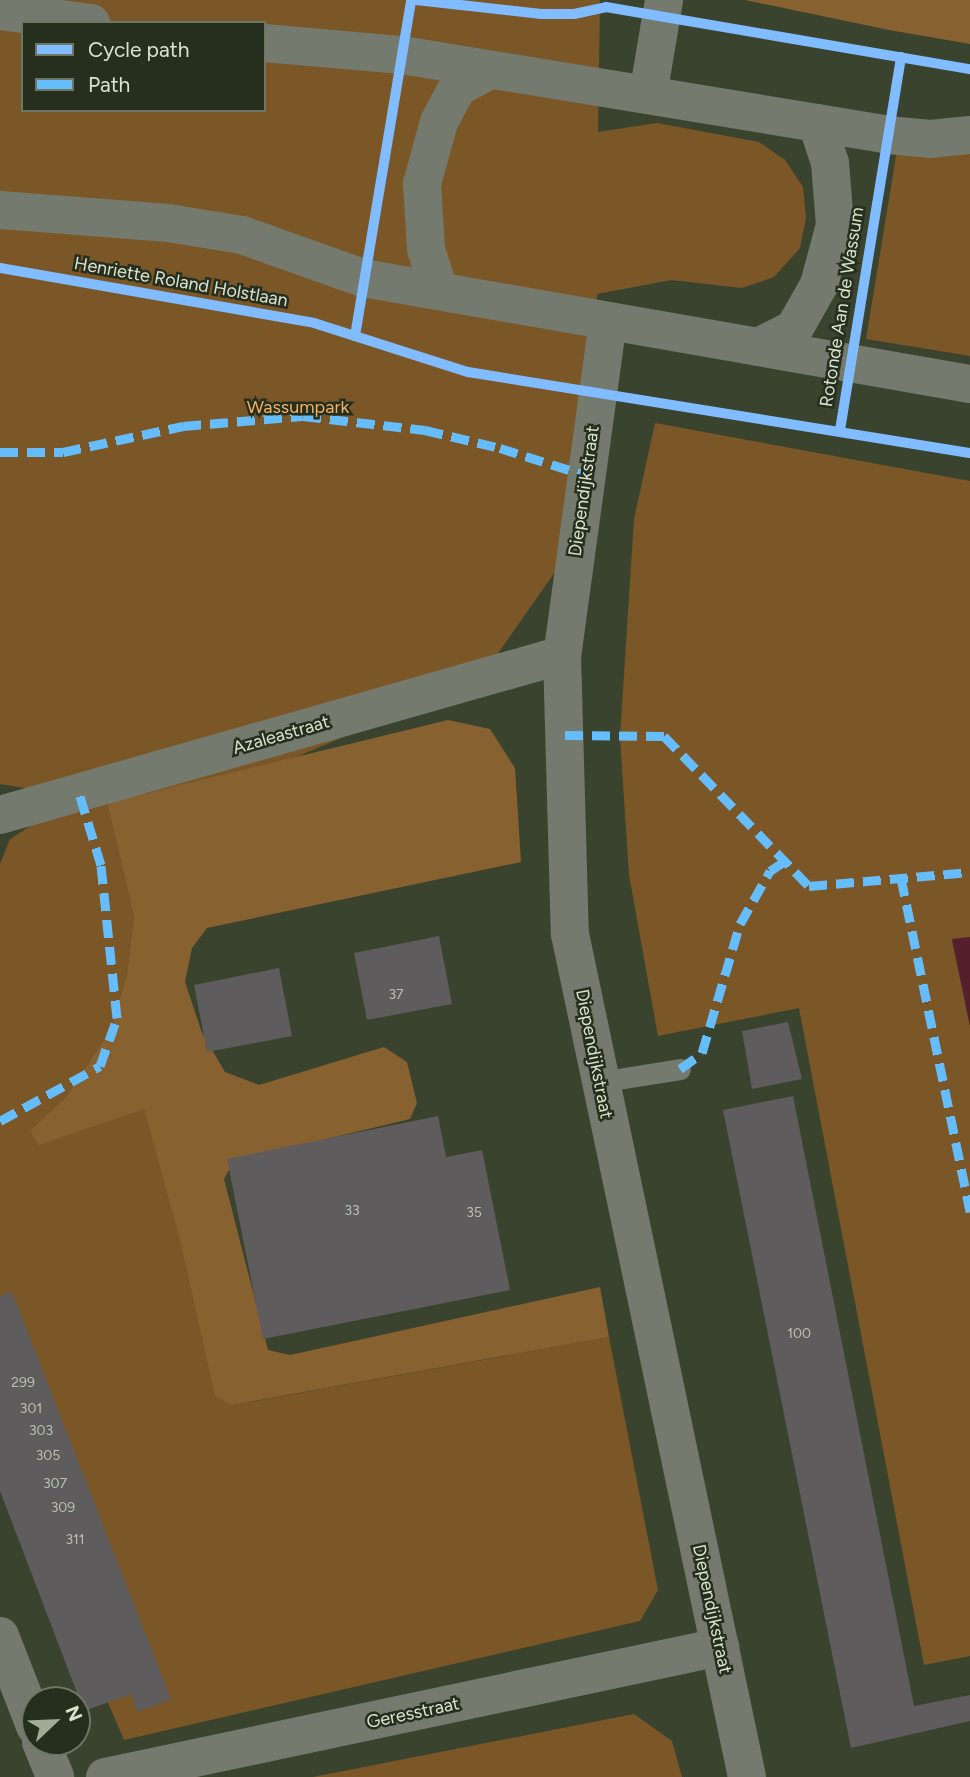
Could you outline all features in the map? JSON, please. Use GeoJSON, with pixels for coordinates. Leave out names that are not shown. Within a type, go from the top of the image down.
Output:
{"type":"FeatureCollection","features":[{"type":"Feature","properties":{"kind":"street"},"geometry":{"type":"LineString","coordinates":[[648,95],[664,0]]}},
{"type":"Feature","properties":{"kind":"street"},"geometry":{"type":"LineString","coordinates":[[0,11],[76,21]]}},
{"type":"Feature","properties":{"kind":"street"},"geometry":{"type":"LineString","coordinates":[[266,43],[402,55],[930,139],[970,135]]}},
{"type":"Feature","properties":{"kind":"street"},"geometry":{"type":"LineString","coordinates":[[439,291],[426,249],[422,184],[439,122],[457,88],[490,70]]}},
{"type":"Feature","properties":{"kind":"street","name":"Rotonde Aan de Wassum"},"geometry":{"type":"LineString","coordinates":[[758,347],[794,329],[819,285],[835,225],[830,163],[817,123]]}},
{"type":"Feature","properties":{"kind":"street"},"geometry":{"type":"LineString","coordinates":[[0,210],[168,223],[242,235],[363,278],[970,384]]}},
{"type":"Feature","properties":{"kind":"street","name":"Diependijkstraat"},"geometry":{"type":"LineString","coordinates":[[608,321],[562,656],[570,934],[747,1777]]}},
{"type":"Feature","properties":{"kind":"street","name":"Azaleastraat"},"geometry":{"type":"LineString","coordinates":[[0,815],[562,656]]}},
{"type":"Feature","properties":{"kind":"street"},"geometry":{"type":"LineString","coordinates":[[0,1636],[21,1690]]}},
{"type":"Feature","properties":{"kind":"street","name":"Geresstraat"},"geometry":{"type":"LineString","coordinates":[[105,1777],[720,1647]]}},
{"type":"Feature","properties":{"kind":"street"},"geometry":{"type":"LineString","coordinates":[[47,1756],[55,1777]]}},
{"type":"Feature","properties":{"kind":"lane"},"geometry":{"type":"LineString","coordinates":[[599,1082],[680,1069]]}},
{"type":"Feature","properties":{"kind":"green space","name":"Wassumpark"},"geometry":{"type":"Polygon","coordinates":[[[0,0],[600,0],[598,132],[657,123],[759,142],[785,160],[803,187],[806,218],[800,248],[774,277],[742,288],[671,280],[597,294],[595,515],[480,679],[169,811],[0,784],[0,0]]]}},
{"type":"Feature","properties":{"kind":"green space"},"geometry":{"type":"Polygon","coordinates":[[[970,148],[970,356],[866,339],[897,150],[970,148]]]}},
{"type":"Feature","properties":{"kind":"green space"},"geometry":{"type":"Polygon","coordinates":[[[655,423],[970,481],[970,937],[952,940],[970,1026],[970,1656],[924,1665],[799,1008],[658,1036],[629,875],[620,737],[634,519],[655,423]]]}},
{"type":"Feature","properties":{"kind":"green space"},"geometry":{"type":"Polygon","coordinates":[[[107,803],[134,917],[127,974],[111,1029],[66,1097],[30,1132],[144,1109],[233,1405],[609,1337],[658,1590],[640,1621],[124,1740],[0,1451],[0,864],[10,839],[43,818],[107,803]]]}},
{"type":"Feature","properties":{"kind":"green space"},"geometry":{"type":"Polygon","coordinates":[[[634,1714],[672,1741],[682,1777],[313,1777],[634,1714]]]}},
{"type":"Feature","properties":{"kind":"shaded area"},"geometry":{"type":"Polygon","coordinates":[[[745,0],[970,0],[970,44],[889,30],[745,0]]]}},
{"type":"Feature","properties":{"kind":"shaded area"},"geometry":{"type":"Polygon","coordinates":[[[448,720],[490,729],[515,768],[521,862],[207,928],[192,948],[185,982],[202,1033],[225,1072],[259,1085],[384,1047],[407,1062],[417,1103],[410,1119],[234,1161],[224,1179],[268,1350],[290,1355],[600,1287],[609,1337],[232,1405],[215,1396],[179,1235],[144,1109],[39,1145],[30,1131],[66,1097],[111,1029],[127,974],[134,917],[107,803],[448,720]]]}},
{"type":"Feature","properties":{"kind":"shaded area"},"geometry":{"type":"Polygon","coordinates":[[[970,937],[970,1026],[952,939],[970,937]]]}},
{"type":"Feature","properties":{"kind":"building"},"geometry":{"type":"Polygon","coordinates":[[[439,936],[452,1004],[367,1020],[354,953],[439,936]]]}},
{"type":"Feature","properties":{"kind":"building"},"geometry":{"type":"Polygon","coordinates":[[[279,968],[292,1036],[207,1052],[194,985],[279,968]]]}},
{"type":"Feature","properties":{"kind":"building"},"geometry":{"type":"Polygon","coordinates":[[[788,1022],[802,1079],[752,1089],[742,1031],[788,1022]]]}},
{"type":"Feature","properties":{"kind":"building"},"geometry":{"type":"Polygon","coordinates":[[[793,1096],[914,1706],[970,1695],[970,1721],[851,1748],[723,1110],[793,1096]]]}},
{"type":"Feature","properties":{"kind":"building"},"geometry":{"type":"Polygon","coordinates":[[[438,1116],[446,1157],[482,1150],[510,1290],[263,1339],[227,1159],[438,1116]]]}},
{"type":"Feature","properties":{"kind":"building"},"geometry":{"type":"Polygon","coordinates":[[[12,1292],[171,1699],[137,1712],[131,1694],[91,1708],[91,1686],[74,1686],[0,1491],[0,1296],[12,1292]]]}},
{"type":"Feature","properties":{"kind":"marked path"},"geometry":{"type":"LineString","coordinates":[[0,452],[63,452],[183,426],[303,416],[425,430],[500,448],[585,475]]}},
{"type":"Feature","properties":{"kind":"marked path"},"geometry":{"type":"LineString","coordinates":[[565,735],[664,736],[809,886],[970,872]]}},
{"type":"Feature","properties":{"kind":"marked path"},"geometry":{"type":"LineString","coordinates":[[0,1121],[100,1066],[117,1018],[101,865],[79,793]]}},
{"type":"Feature","properties":{"kind":"marked path"},"geometry":{"type":"LineString","coordinates":[[680,1069],[702,1053],[740,924],[770,871],[785,861]]}},
{"type":"Feature","properties":{"kind":"marked path"},"geometry":{"type":"LineString","coordinates":[[901,878],[970,1212]]}},
{"type":"Feature","properties":{"kind":"cycle path"},"geometry":{"type":"LineString","coordinates":[[355,336],[411,0]]}},
{"type":"Feature","properties":{"kind":"cycle path"},"geometry":{"type":"LineString","coordinates":[[416,0],[541,14],[574,14],[606,7],[970,69]]}},
{"type":"Feature","properties":{"kind":"cycle path"},"geometry":{"type":"LineString","coordinates":[[840,430],[901,57]]}},
{"type":"Feature","properties":{"kind":"cycle path","name":"Henriette Roland Holstlaan"},"geometry":{"type":"LineString","coordinates":[[0,268],[314,323],[468,372],[970,453]]}}]}
